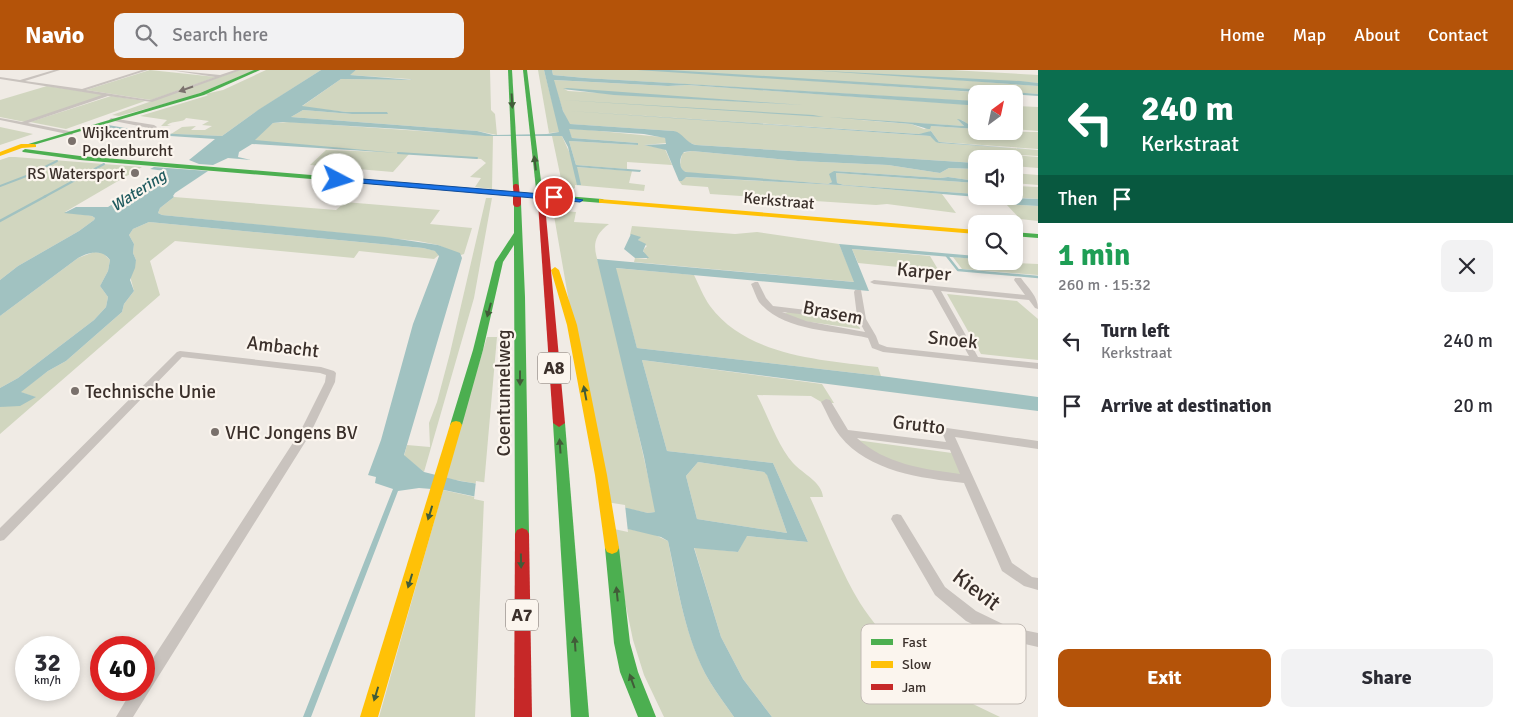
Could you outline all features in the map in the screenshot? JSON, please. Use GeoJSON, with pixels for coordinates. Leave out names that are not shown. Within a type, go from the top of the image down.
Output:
{"type":"FeatureCollection","features":[{"type":"Feature","properties":{"kind":"main road"},"geometry":{"type":"LineString","coordinates":[[0,156],[70,132],[191,97],[222,81],[258,70]]}},
{"type":"Feature","properties":{"kind":"main road","name":"Coentunnelweg"},"geometry":{"type":"LineString","coordinates":[[510,70],[518,233],[523,717]]}},
{"type":"Feature","properties":{"kind":"main road","name":"A8"},"geometry":{"type":"LineString","coordinates":[[526,71],[545,241],[564,495],[568,522],[578,692],[582,717]]}},
{"type":"Feature","properties":{"kind":"main road","name":"Kerkstraat"},"geometry":{"type":"LineString","coordinates":[[25,149],[45,154],[112,161],[212,166],[246,172],[968,231]]}},
{"type":"Feature","properties":{"kind":"main road"},"geometry":{"type":"LineString","coordinates":[[369,717],[478,350],[499,262],[518,233]]}},
{"type":"Feature","properties":{"kind":"main road"},"geometry":{"type":"LineString","coordinates":[[1023,235],[1038,236]]}},
{"type":"Feature","properties":{"kind":"main road","name":"A8"},"geometry":{"type":"LineString","coordinates":[[545,241],[572,325],[606,502],[622,643],[629,672],[647,717]]}},
{"type":"Feature","properties":{"kind":"street"},"geometry":{"type":"LineString","coordinates":[[18,81],[58,70]]}},
{"type":"Feature","properties":{"kind":"street"},"geometry":{"type":"LineString","coordinates":[[80,90],[146,70]]}},
{"type":"Feature","properties":{"kind":"street"},"geometry":{"type":"LineString","coordinates":[[172,70],[186,71],[222,81]]}},
{"type":"Feature","properties":{"kind":"street"},"geometry":{"type":"LineString","coordinates":[[0,78],[150,101],[222,81],[239,70]]}},
{"type":"Feature","properties":{"kind":"street"},"geometry":{"type":"LineString","coordinates":[[23,123],[110,95]]}},
{"type":"Feature","properties":{"kind":"street"},"geometry":{"type":"LineString","coordinates":[[0,119],[70,132]]}},
{"type":"Feature","properties":{"kind":"street"},"geometry":{"type":"LineString","coordinates":[[113,120],[154,127]]}},
{"type":"Feature","properties":{"kind":"street"},"geometry":{"type":"LineString","coordinates":[[1018,280],[1038,306]]}},
{"type":"Feature","properties":{"kind":"street","name":"Karper"},"geometry":{"type":"LineString","coordinates":[[874,282],[1032,298]]}},
{"type":"Feature","properties":{"kind":"street","name":"Brasem"},"geometry":{"type":"LineString","coordinates":[[755,284],[758,295],[774,312],[798,323],[872,336]]}},
{"type":"Feature","properties":{"kind":"street"},"geometry":{"type":"LineString","coordinates":[[935,288],[975,359]]}},
{"type":"Feature","properties":{"kind":"street","name":"Brasem"},"geometry":{"type":"LineString","coordinates":[[858,292],[862,319],[872,336]]}},
{"type":"Feature","properties":{"kind":"street","name":"Brasem"},"geometry":{"type":"LineString","coordinates":[[771,308],[862,319]]}},
{"type":"Feature","properties":{"kind":"street","name":"Snoek"},"geometry":{"type":"LineString","coordinates":[[872,336],[875,346],[886,350],[1038,366]]}},
{"type":"Feature","properties":{"kind":"street","name":"Ambacht"},"geometry":{"type":"LineString","coordinates":[[0,536],[180,354],[321,370],[331,373],[330,382],[305,433],[155,669]]}},
{"type":"Feature","properties":{"kind":"street"},"geometry":{"type":"LineString","coordinates":[[826,402],[844,433],[861,448],[883,462],[907,470],[969,480]]}},
{"type":"Feature","properties":{"kind":"street"},"geometry":{"type":"LineString","coordinates":[[954,447],[947,432],[1038,445]]}},
{"type":"Feature","properties":{"kind":"street","name":"Grutto"},"geometry":{"type":"LineString","coordinates":[[844,433],[954,447],[1007,567],[1029,582],[1038,584]]}},
{"type":"Feature","properties":{"kind":"street","name":"Kievit"},"geometry":{"type":"LineString","coordinates":[[897,518],[940,592],[971,616],[987,624]]}},
{"type":"Feature","properties":{"kind":"street"},"geometry":{"type":"LineString","coordinates":[[124,717],[134,701]]}},
{"type":"Feature","properties":{"kind":"green space"},"geometry":{"type":"Polygon","coordinates":[[[150,70],[216,77],[151,100],[86,90],[150,70]]]}},
{"type":"Feature","properties":{"kind":"green space"},"geometry":{"type":"Polygon","coordinates":[[[240,70],[255,70],[190,97],[119,116],[112,115],[240,70]]]}},
{"type":"Feature","properties":{"kind":"green space"},"geometry":{"type":"Polygon","coordinates":[[[266,70],[321,70],[222,136],[171,134],[182,127],[196,126],[191,130],[205,130],[212,126],[202,125],[209,121],[186,118],[185,120],[172,122],[167,125],[171,126],[161,126],[167,120],[140,116],[208,95],[205,94],[223,90],[266,70]]]}},
{"type":"Feature","properties":{"kind":"green space"},"geometry":{"type":"Polygon","coordinates":[[[356,70],[490,70],[491,110],[495,114],[497,135],[477,131],[291,117],[303,110],[352,114],[387,112],[346,112],[301,107],[341,79],[412,80],[349,75],[356,70]]]}},
{"type":"Feature","properties":{"kind":"green space"},"geometry":{"type":"Polygon","coordinates":[[[538,70],[544,70],[560,132],[549,133],[538,70]]]}},
{"type":"Feature","properties":{"kind":"green space"},"geometry":{"type":"Polygon","coordinates":[[[552,70],[657,70],[968,92],[968,101],[585,78],[553,75],[552,70]]]}},
{"type":"Feature","properties":{"kind":"green space"},"geometry":{"type":"Polygon","coordinates":[[[657,70],[951,70],[1038,75],[1038,83],[907,76],[1038,86],[1038,94],[1023,93],[1023,85],[968,85],[968,90],[657,70]]]}},
{"type":"Feature","properties":{"kind":"green space"},"geometry":{"type":"Polygon","coordinates":[[[553,80],[668,86],[688,85],[968,104],[968,124],[962,120],[958,120],[964,126],[848,119],[911,124],[924,129],[931,126],[968,128],[968,140],[1023,140],[1023,132],[1038,132],[1038,149],[939,142],[931,131],[919,134],[588,112],[930,136],[939,143],[1038,150],[1038,156],[1023,155],[1023,150],[968,150],[968,162],[696,145],[690,143],[674,131],[569,124],[553,80]],[[564,89],[568,91],[803,105],[564,89]]]}},
{"type":"Feature","properties":{"kind":"green space"},"geometry":{"type":"Polygon","coordinates":[[[47,86],[107,95],[25,122],[0,117],[0,100],[47,86]]]}},
{"type":"Feature","properties":{"kind":"green space"},"geometry":{"type":"Polygon","coordinates":[[[111,96],[145,101],[66,129],[30,122],[111,96]]]}},
{"type":"Feature","properties":{"kind":"green space"},"geometry":{"type":"Polygon","coordinates":[[[1023,106],[1038,107],[1038,131],[1023,130],[1023,106]]]}},
{"type":"Feature","properties":{"kind":"green space"},"geometry":{"type":"Polygon","coordinates":[[[290,122],[493,136],[492,189],[475,187],[481,178],[470,177],[486,163],[481,159],[409,154],[393,172],[310,165],[326,150],[384,152],[258,142],[254,139],[273,123],[290,122]]]}},
{"type":"Feature","properties":{"kind":"green space"},"geometry":{"type":"Polygon","coordinates":[[[0,127],[33,134],[0,145],[0,127]]]}},
{"type":"Feature","properties":{"kind":"green space"},"geometry":{"type":"Polygon","coordinates":[[[568,128],[665,138],[667,143],[644,145],[665,149],[672,165],[627,162],[627,169],[576,165],[569,141],[638,145],[638,143],[572,138],[568,128]]]}},
{"type":"Feature","properties":{"kind":"green space"},"geometry":{"type":"Polygon","coordinates":[[[552,136],[562,136],[576,167],[632,171],[629,183],[645,185],[644,191],[575,185],[575,188],[564,193],[552,136]]]}},
{"type":"Feature","properties":{"kind":"green space"},"geometry":{"type":"Polygon","coordinates":[[[692,151],[798,161],[888,165],[940,173],[949,168],[968,169],[968,180],[948,177],[834,171],[832,182],[828,184],[690,173],[683,171],[680,165],[682,153],[692,151]]]}},
{"type":"Feature","properties":{"kind":"green space"},"geometry":{"type":"Polygon","coordinates":[[[1023,156],[1038,157],[1038,168],[1023,167],[1023,156]]]}},
{"type":"Feature","properties":{"kind":"green space"},"geometry":{"type":"Polygon","coordinates":[[[9,157],[142,167],[65,212],[95,218],[79,231],[18,266],[0,280],[0,160],[9,157]]]}},
{"type":"Feature","properties":{"kind":"green space"},"geometry":{"type":"Polygon","coordinates":[[[836,173],[968,182],[968,193],[844,185],[837,183],[836,173]]]}},
{"type":"Feature","properties":{"kind":"green space"},"geometry":{"type":"Polygon","coordinates":[[[1023,174],[1038,175],[1038,185],[1023,184],[1023,174]]]}},
{"type":"Feature","properties":{"kind":"green space"},"geometry":{"type":"Polygon","coordinates":[[[685,177],[838,185],[942,194],[956,213],[887,204],[876,205],[710,194],[708,187],[682,185],[679,181],[682,181],[685,177]]]}},
{"type":"Feature","properties":{"kind":"green space"},"geometry":{"type":"Polygon","coordinates":[[[1023,186],[1038,187],[1038,199],[1023,198],[1023,186]]]}},
{"type":"Feature","properties":{"kind":"green space"},"geometry":{"type":"Polygon","coordinates":[[[174,197],[336,210],[345,202],[440,210],[430,224],[472,228],[464,254],[461,255],[438,245],[418,241],[162,215],[158,213],[160,208],[174,197]]]}},
{"type":"Feature","properties":{"kind":"green space"},"geometry":{"type":"Polygon","coordinates":[[[486,198],[492,198],[474,298],[424,472],[404,456],[407,445],[430,447],[429,423],[437,402],[450,353],[486,198]]]}},
{"type":"Feature","properties":{"kind":"green space"},"geometry":{"type":"Polygon","coordinates":[[[1007,205],[1038,206],[1038,221],[1023,219],[1023,215],[1016,215],[1007,205]]]}},
{"type":"Feature","properties":{"kind":"green space"},"geometry":{"type":"Polygon","coordinates":[[[553,210],[576,212],[574,222],[609,224],[598,236],[595,248],[596,255],[603,276],[656,512],[648,513],[604,504],[553,210]]]}},
{"type":"Feature","properties":{"kind":"green space"},"geometry":{"type":"Polygon","coordinates":[[[149,222],[423,248],[436,251],[439,255],[434,259],[359,251],[354,258],[175,241],[150,261],[160,295],[0,434],[0,407],[35,397],[20,392],[48,371],[66,361],[122,312],[124,304],[134,291],[130,276],[136,260],[133,253],[134,244],[129,235],[133,229],[149,222]]]}},
{"type":"Feature","properties":{"kind":"green space"},"geometry":{"type":"Polygon","coordinates":[[[632,226],[735,234],[757,232],[839,244],[855,282],[634,262],[635,258],[647,259],[643,250],[647,246],[638,240],[640,237],[630,235],[632,226]]]}},
{"type":"Feature","properties":{"kind":"green space"},"geometry":{"type":"Polygon","coordinates":[[[852,249],[930,256],[939,271],[858,263],[852,249]]]}},
{"type":"Feature","properties":{"kind":"green space"},"geometry":{"type":"Polygon","coordinates":[[[94,252],[103,253],[110,260],[108,271],[100,286],[108,297],[106,307],[94,320],[18,378],[0,388],[0,316],[78,258],[94,252]]]}},
{"type":"Feature","properties":{"kind":"green space"},"geometry":{"type":"Polygon","coordinates":[[[953,257],[968,258],[968,269],[962,269],[953,257]]]}},
{"type":"Feature","properties":{"kind":"green space"},"geometry":{"type":"Polygon","coordinates":[[[1023,263],[1038,264],[1038,275],[975,270],[1023,270],[1023,263]]]}},
{"type":"Feature","properties":{"kind":"green space"},"geometry":{"type":"Polygon","coordinates":[[[615,268],[694,275],[710,306],[726,323],[744,336],[786,353],[833,362],[878,367],[881,376],[637,348],[615,268]]]}},
{"type":"Feature","properties":{"kind":"green space"},"geometry":{"type":"Polygon","coordinates":[[[947,294],[1017,301],[1038,319],[1038,360],[981,354],[947,294]]]}},
{"type":"Feature","properties":{"kind":"green space"},"geometry":{"type":"Polygon","coordinates":[[[788,312],[857,320],[860,329],[803,321],[784,314],[788,312]]]}},
{"type":"Feature","properties":{"kind":"green space"},"geometry":{"type":"Polygon","coordinates":[[[487,337],[497,337],[484,485],[444,478],[487,337]]]}},
{"type":"Feature","properties":{"kind":"green space"},"geometry":{"type":"Polygon","coordinates":[[[642,360],[822,384],[834,403],[823,403],[811,396],[757,395],[778,440],[788,456],[797,467],[816,483],[822,492],[823,497],[810,497],[853,590],[875,624],[861,624],[861,704],[973,704],[1000,717],[772,717],[743,679],[721,637],[694,547],[738,552],[746,536],[808,542],[773,463],[667,451],[642,360]]]}},
{"type":"Feature","properties":{"kind":"green space"},"geometry":{"type":"Polygon","coordinates":[[[856,440],[952,453],[961,475],[910,468],[883,459],[856,440]]]}},
{"type":"Feature","properties":{"kind":"green space"},"geometry":{"type":"Polygon","coordinates":[[[698,462],[767,474],[787,533],[697,519],[686,476],[698,462]]]}},
{"type":"Feature","properties":{"kind":"green space"},"geometry":{"type":"Polygon","coordinates":[[[443,490],[484,499],[475,717],[379,717],[443,490]]]}},
{"type":"Feature","properties":{"kind":"green space"},"geometry":{"type":"Polygon","coordinates":[[[609,525],[653,534],[668,541],[683,613],[695,649],[710,682],[734,717],[664,717],[644,675],[633,640],[609,525]]]}},
{"type":"Feature","properties":{"kind":"water"},"geometry":{"type":"Polygon","coordinates":[[[321,70],[356,70],[350,75],[414,80],[341,79],[302,106],[346,112],[387,112],[388,114],[352,114],[303,110],[291,117],[477,131],[493,135],[559,132],[544,70],[552,70],[553,75],[585,78],[968,101],[967,105],[688,85],[668,86],[554,80],[563,111],[570,124],[674,131],[696,145],[968,162],[968,169],[949,168],[940,173],[888,165],[798,161],[692,151],[684,152],[681,157],[681,166],[686,172],[828,184],[832,182],[829,174],[834,171],[948,177],[968,180],[968,182],[836,173],[837,183],[844,185],[968,193],[968,196],[838,185],[686,177],[679,181],[666,150],[644,145],[666,144],[665,138],[644,134],[569,129],[572,138],[638,143],[638,145],[569,141],[576,165],[641,170],[640,172],[577,167],[581,185],[577,185],[568,147],[562,136],[485,136],[283,122],[273,123],[255,140],[398,153],[252,144],[239,152],[238,157],[251,160],[228,158],[213,165],[199,164],[189,160],[215,139],[155,135],[103,127],[108,125],[154,133],[222,136],[258,110],[321,70]]]}},
{"type":"Feature","properties":{"kind":"water"},"geometry":{"type":"Polygon","coordinates":[[[637,70],[669,70],[968,89],[968,91],[637,70]]]}},
{"type":"Feature","properties":{"kind":"water"},"geometry":{"type":"Polygon","coordinates":[[[807,70],[1020,81],[1038,83],[1038,86],[807,70]]]}},
{"type":"Feature","properties":{"kind":"water"},"geometry":{"type":"Polygon","coordinates":[[[563,89],[803,105],[614,95],[563,89]]]}},
{"type":"Feature","properties":{"kind":"water"},"geometry":{"type":"Polygon","coordinates":[[[1023,93],[1038,94],[1038,96],[1023,95],[1023,93]]]}},
{"type":"Feature","properties":{"kind":"water"},"geometry":{"type":"Polygon","coordinates":[[[563,100],[813,115],[824,117],[563,100]]]}},
{"type":"Feature","properties":{"kind":"water"},"geometry":{"type":"Polygon","coordinates":[[[569,111],[919,134],[931,131],[939,142],[1038,150],[939,143],[930,136],[569,111]]]}},
{"type":"Feature","properties":{"kind":"water"},"geometry":{"type":"Polygon","coordinates":[[[828,117],[964,126],[957,119],[968,124],[968,128],[931,126],[928,129],[911,124],[828,117]]]}},
{"type":"Feature","properties":{"kind":"water","name":"Watering"},"geometry":{"type":"Polygon","coordinates":[[[154,167],[208,171],[175,193],[174,197],[160,208],[158,213],[162,215],[385,237],[438,245],[460,253],[462,258],[404,455],[424,472],[460,481],[648,513],[655,512],[644,457],[597,259],[854,282],[839,244],[968,255],[968,258],[852,249],[869,291],[616,268],[637,348],[881,376],[1038,397],[1038,411],[642,360],[667,451],[773,463],[808,542],[747,536],[738,552],[694,548],[721,637],[743,679],[772,717],[734,717],[710,682],[701,666],[688,631],[668,541],[661,537],[632,530],[444,490],[419,488],[398,491],[311,717],[303,717],[393,489],[375,483],[376,477],[368,475],[381,440],[413,324],[439,256],[435,251],[423,248],[149,222],[133,229],[129,235],[134,244],[133,253],[136,260],[130,280],[134,291],[124,304],[122,312],[66,361],[48,371],[21,392],[36,397],[20,406],[0,407],[0,388],[18,378],[94,320],[106,307],[108,297],[100,286],[108,271],[110,260],[99,253],[87,254],[78,258],[0,316],[0,280],[18,266],[79,231],[95,218],[64,213],[76,207],[108,207],[165,171],[150,169],[154,167]],[[698,462],[686,476],[697,519],[787,533],[767,475],[764,472],[698,462]]]}},
{"type":"Feature","properties":{"kind":"water"},"geometry":{"type":"Polygon","coordinates":[[[1023,198],[1038,199],[1038,206],[1022,205],[1023,198]]]}},
{"type":"Feature","properties":{"kind":"water"},"geometry":{"type":"Polygon","coordinates":[[[631,234],[641,237],[638,240],[646,244],[643,251],[649,258],[635,258],[624,249],[631,234]]]}},
{"type":"Feature","properties":{"kind":"pier"},"geometry":{"type":"Polygon","coordinates":[[[476,481],[625,505],[628,532],[474,499],[476,481]]]}},
{"type":"Feature","properties":{"kind":"waterway"},"geometry":{"type":"LineString","coordinates":[[398,153],[477,158]]}},
{"type":"Feature","properties":{"kind":"waterway"},"geometry":{"type":"LineString","coordinates":[[33,173],[57,161]]}},
{"type":"Feature","properties":{"kind":"waterway"},"geometry":{"type":"LineString","coordinates":[[80,177],[104,164]]}},
{"type":"Feature","properties":{"kind":"waterway"},"geometry":{"type":"LineString","coordinates":[[0,186],[29,175]]}},
{"type":"Feature","properties":{"kind":"waterway"},"geometry":{"type":"LineString","coordinates":[[44,197],[77,179]]}},
{"type":"Feature","properties":{"kind":"waterway"},"geometry":{"type":"LineString","coordinates":[[0,221],[46,196]]}},
{"type":"Feature","properties":{"kind":"waterway"},"geometry":{"type":"LineString","coordinates":[[947,256],[958,270],[1038,277]]}},
{"type":"Feature","properties":{"kind":"traffic: fast"},"geometry":{"type":"LineString","coordinates":[[213,88],[228,84],[258,70]]}},
{"type":"Feature","properties":{"kind":"traffic: fast"},"geometry":{"type":"LineString","coordinates":[[510,70],[516,187]]}},
{"type":"Feature","properties":{"kind":"traffic: fast"},"geometry":{"type":"LineString","coordinates":[[525,70],[539,189]]}},
{"type":"Feature","properties":{"kind":"traffic: fast"},"geometry":{"type":"LineString","coordinates":[[28,145],[202,94],[223,86]]}},
{"type":"Feature","properties":{"kind":"traffic: fast"},"geometry":{"type":"LineString","coordinates":[[25,151],[80,158],[602,201]]}},
{"type":"Feature","properties":{"kind":"traffic: fast"},"geometry":{"type":"LineString","coordinates":[[539,189],[541,205]]}},
{"type":"Feature","properties":{"kind":"traffic: fast"},"geometry":{"type":"LineString","coordinates":[[517,203],[520,297],[522,534]]}},
{"type":"Feature","properties":{"kind":"traffic: fast"},"geometry":{"type":"LineString","coordinates":[[456,425],[478,350],[499,262],[518,233]]}},
{"type":"Feature","properties":{"kind":"traffic: fast"},"geometry":{"type":"LineString","coordinates":[[1023,235],[1038,236]]}},
{"type":"Feature","properties":{"kind":"traffic: fast"},"geometry":{"type":"LineString","coordinates":[[559,423],[580,717]]}},
{"type":"Feature","properties":{"kind":"traffic: fast"},"geometry":{"type":"LineString","coordinates":[[612,548],[622,643],[629,672],[647,717]]}},
{"type":"Feature","properties":{"kind":"traffic: slow"},"geometry":{"type":"LineString","coordinates":[[0,154],[21,146],[34,146]]}},
{"type":"Feature","properties":{"kind":"traffic: slow"},"geometry":{"type":"LineString","coordinates":[[602,201],[968,231]]}},
{"type":"Feature","properties":{"kind":"traffic: slow"},"geometry":{"type":"LineString","coordinates":[[555,270],[572,325],[601,475],[612,548]]}},
{"type":"Feature","properties":{"kind":"traffic: slow"},"geometry":{"type":"LineString","coordinates":[[369,717],[456,425]]}},
{"type":"Feature","properties":{"kind":"traffic: jam"},"geometry":{"type":"LineString","coordinates":[[516,187],[517,203]]}},
{"type":"Feature","properties":{"kind":"traffic: jam"},"geometry":{"type":"LineString","coordinates":[[541,205],[559,423]]}},
{"type":"Feature","properties":{"kind":"traffic: jam"},"geometry":{"type":"LineString","coordinates":[[522,534],[523,717]]}},
{"type":"Feature","properties":{"kind":"place","name":"Wijkcentrum Poelenburcht"},"geometry":{"type":"Point","coordinates":[72,141]}},
{"type":"Feature","properties":{"kind":"place","name":"RS Watersport"},"geometry":{"type":"Point","coordinates":[135,173]}},
{"type":"Feature","properties":{"kind":"place","name":"Technische Unie"},"geometry":{"type":"Point","coordinates":[75,391]}},
{"type":"Feature","properties":{"kind":"place","name":"VHC Jongens BV"},"geometry":{"type":"Point","coordinates":[215,432]}},
{"type":"Feature","properties":{"kind":"route"},"geometry":{"type":"LineString","coordinates":[[338,180],[571,201],[580,200],[554,197]]}}]}
